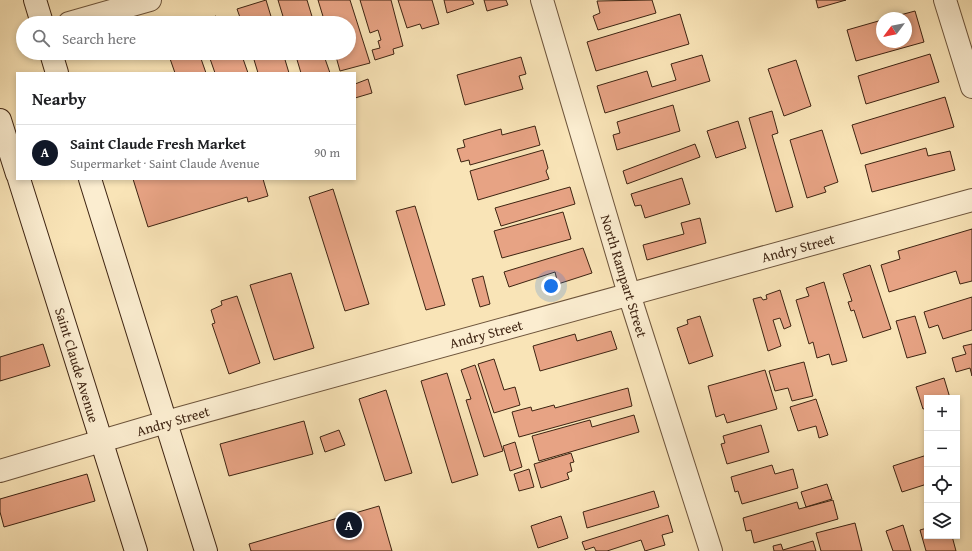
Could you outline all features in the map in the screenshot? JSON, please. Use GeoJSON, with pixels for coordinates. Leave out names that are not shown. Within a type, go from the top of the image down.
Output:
{"type":"FeatureCollection","features":[{"type":"Feature","properties":{"kind":"street"},"geometry":{"type":"LineString","coordinates":[[35,0],[40,16]]}},
{"type":"Feature","properties":{"kind":"street"},"geometry":{"type":"LineString","coordinates":[[94,16],[150,0]]}},
{"type":"Feature","properties":{"kind":"street","name":"North Rampart Street"},"geometry":{"type":"LineString","coordinates":[[542,0],[629,294],[711,551]]}},
{"type":"Feature","properties":{"kind":"street"},"geometry":{"type":"LineString","coordinates":[[945,0],[972,87]]}},
{"type":"Feature","properties":{"kind":"street"},"geometry":{"type":"LineString","coordinates":[[53,60],[57,72]]}},
{"type":"Feature","properties":{"kind":"street"},"geometry":{"type":"LineString","coordinates":[[0,120],[16,171]]}},
{"type":"Feature","properties":{"kind":"street","name":"Saint Claude Avenue"},"geometry":{"type":"LineString","coordinates":[[19,180],[136,551]]}},
{"type":"Feature","properties":{"kind":"street"},"geometry":{"type":"LineString","coordinates":[[90,180],[206,551]]}},
{"type":"Feature","properties":{"kind":"street","name":"Andry Street"},"geometry":{"type":"LineString","coordinates":[[0,472],[166,422],[972,200]]}},
{"type":"Feature","properties":{"kind":"building"},"geometry":{"type":"Polygon","coordinates":[[[266,0],[271,16],[240,16],[237,9],[266,0]]]}},
{"type":"Feature","properties":{"kind":"building"},"geometry":{"type":"Polygon","coordinates":[[[278,0],[307,0],[312,16],[283,16],[278,0]]]}},
{"type":"Feature","properties":{"kind":"building"},"geometry":{"type":"Polygon","coordinates":[[[318,0],[350,0],[355,16],[323,16],[318,0]]]}},
{"type":"Feature","properties":{"kind":"building"},"geometry":{"type":"Polygon","coordinates":[[[360,0],[391,0],[403,46],[393,49],[394,54],[375,60],[372,50],[380,48],[378,41],[381,40],[378,30],[370,33],[360,0]]]}},
{"type":"Feature","properties":{"kind":"building"},"geometry":{"type":"Polygon","coordinates":[[[398,0],[432,0],[439,24],[422,29],[420,24],[407,28],[398,0]]]}},
{"type":"Feature","properties":{"kind":"building"},"geometry":{"type":"Polygon","coordinates":[[[444,0],[472,0],[474,4],[447,13],[444,0]]]}},
{"type":"Feature","properties":{"kind":"building"},"geometry":{"type":"Polygon","coordinates":[[[484,0],[506,0],[508,5],[487,11],[484,0]]]}},
{"type":"Feature","properties":{"kind":"building"},"geometry":{"type":"Polygon","coordinates":[[[652,0],[656,13],[598,30],[593,16],[600,13],[597,1],[652,0]]]}},
{"type":"Feature","properties":{"kind":"building"},"geometry":{"type":"Polygon","coordinates":[[[816,0],[846,0],[818,8],[816,0]]]}},
{"type":"Feature","properties":{"kind":"building"},"geometry":{"type":"Polygon","coordinates":[[[915,11],[924,42],[912,45],[912,12],[915,11]]]}},
{"type":"Feature","properties":{"kind":"building"},"geometry":{"type":"Polygon","coordinates":[[[680,14],[689,44],[596,71],[587,42],[680,14]]]}},
{"type":"Feature","properties":{"kind":"building"},"geometry":{"type":"Polygon","coordinates":[[[356,19],[370,63],[340,71],[337,60],[356,60],[356,19]]]}},
{"type":"Feature","properties":{"kind":"building"},"geometry":{"type":"Polygon","coordinates":[[[876,22],[876,48],[903,48],[856,61],[847,30],[876,22]]]}},
{"type":"Feature","properties":{"kind":"building"},"geometry":{"type":"Polygon","coordinates":[[[930,54],[939,82],[866,104],[858,76],[930,54]]]}},
{"type":"Feature","properties":{"kind":"building"},"geometry":{"type":"Polygon","coordinates":[[[702,55],[710,81],[605,113],[597,86],[647,71],[652,87],[676,80],[671,64],[702,55]]]}},
{"type":"Feature","properties":{"kind":"building"},"geometry":{"type":"Polygon","coordinates":[[[521,57],[526,74],[519,76],[523,89],[465,105],[457,75],[521,57]]]}},
{"type":"Feature","properties":{"kind":"building"},"geometry":{"type":"Polygon","coordinates":[[[170,60],[201,60],[206,72],[175,72],[170,60]]]}},
{"type":"Feature","properties":{"kind":"building"},"geometry":{"type":"Polygon","coordinates":[[[210,60],[243,60],[248,72],[215,72],[210,60]]]}},
{"type":"Feature","properties":{"kind":"building"},"geometry":{"type":"Polygon","coordinates":[[[254,60],[285,60],[289,72],[258,72],[254,60]]]}},
{"type":"Feature","properties":{"kind":"building"},"geometry":{"type":"Polygon","coordinates":[[[297,60],[325,60],[330,72],[301,72],[297,60]]]}},
{"type":"Feature","properties":{"kind":"building"},"geometry":{"type":"Polygon","coordinates":[[[796,60],[811,106],[784,116],[768,69],[796,60]]]}},
{"type":"Feature","properties":{"kind":"building"},"geometry":{"type":"Polygon","coordinates":[[[368,79],[372,93],[356,98],[356,84],[368,79]]]}},
{"type":"Feature","properties":{"kind":"building"},"geometry":{"type":"Polygon","coordinates":[[[945,97],[954,127],[861,154],[852,125],[945,97]]]}},
{"type":"Feature","properties":{"kind":"building"},"geometry":{"type":"Polygon","coordinates":[[[673,105],[680,131],[617,150],[613,135],[620,133],[617,122],[673,105]]]}},
{"type":"Feature","properties":{"kind":"building"},"geometry":{"type":"Polygon","coordinates":[[[772,111],[778,133],[772,135],[793,207],[776,212],[749,118],[772,111]]]}},
{"type":"Feature","properties":{"kind":"building"},"geometry":{"type":"Polygon","coordinates":[[[738,121],[746,148],[716,158],[707,131],[738,121]]]}},
{"type":"Feature","properties":{"kind":"building"},"geometry":{"type":"Polygon","coordinates":[[[535,126],[540,145],[470,165],[469,160],[461,162],[457,149],[465,147],[463,140],[501,129],[502,135],[535,126]]]}},
{"type":"Feature","properties":{"kind":"building"},"geometry":{"type":"Polygon","coordinates":[[[822,130],[838,182],[824,187],[826,192],[807,198],[790,140],[822,130]]]}},
{"type":"Feature","properties":{"kind":"building"},"geometry":{"type":"Polygon","coordinates":[[[695,144],[700,157],[627,184],[623,171],[695,144]]]}},
{"type":"Feature","properties":{"kind":"building"},"geometry":{"type":"Polygon","coordinates":[[[926,148],[928,156],[950,151],[955,170],[872,192],[865,165],[926,148]]]}},
{"type":"Feature","properties":{"kind":"building"},"geometry":{"type":"Polygon","coordinates":[[[543,150],[548,168],[546,171],[549,179],[478,200],[470,171],[543,150]]]}},
{"type":"Feature","properties":{"kind":"building"},"geometry":{"type":"Polygon","coordinates":[[[682,178],[690,204],[645,218],[641,205],[635,206],[631,194],[682,178]]]}},
{"type":"Feature","properties":{"kind":"building"},"geometry":{"type":"Polygon","coordinates":[[[133,180],[263,180],[268,196],[248,202],[247,197],[148,227],[133,180]]]}},
{"type":"Feature","properties":{"kind":"building"},"geometry":{"type":"Polygon","coordinates":[[[570,187],[575,204],[501,226],[495,208],[570,187]]]}},
{"type":"Feature","properties":{"kind":"building"},"geometry":{"type":"Polygon","coordinates":[[[333,189],[369,304],[345,311],[309,197],[333,189]]]}},
{"type":"Feature","properties":{"kind":"building"},"geometry":{"type":"Polygon","coordinates":[[[415,206],[445,305],[426,310],[396,211],[415,206]]]}},
{"type":"Feature","properties":{"kind":"building"},"geometry":{"type":"Polygon","coordinates":[[[563,212],[571,239],[502,258],[494,231],[563,212]]]}},
{"type":"Feature","properties":{"kind":"building"},"geometry":{"type":"Polygon","coordinates":[[[700,218],[706,243],[647,260],[643,245],[684,234],[681,223],[700,218]]]}},
{"type":"Feature","properties":{"kind":"building"},"geometry":{"type":"Polygon","coordinates":[[[972,229],[972,281],[960,284],[956,271],[889,292],[881,265],[900,259],[898,251],[972,229]]]}},
{"type":"Feature","properties":{"kind":"building"},"geometry":{"type":"Polygon","coordinates":[[[583,248],[592,273],[558,284],[555,272],[509,287],[504,272],[583,248]]]}},
{"type":"Feature","properties":{"kind":"building"},"geometry":{"type":"Polygon","coordinates":[[[870,265],[891,329],[863,338],[854,310],[851,311],[848,302],[852,301],[843,274],[870,265]]]}},
{"type":"Feature","properties":{"kind":"building"},"geometry":{"type":"Polygon","coordinates":[[[291,273],[314,348],[274,360],[250,285],[291,273]]]}},
{"type":"Feature","properties":{"kind":"building"},"geometry":{"type":"Polygon","coordinates":[[[483,276],[490,304],[480,307],[472,279],[483,276]]]}},
{"type":"Feature","properties":{"kind":"building"},"geometry":{"type":"Polygon","coordinates":[[[824,282],[847,361],[832,365],[829,354],[817,358],[813,342],[809,344],[796,300],[809,296],[806,288],[824,282]]]}},
{"type":"Feature","properties":{"kind":"building"},"geometry":{"type":"Polygon","coordinates":[[[780,290],[791,326],[784,329],[780,318],[773,320],[781,346],[768,351],[753,299],[761,297],[763,300],[767,299],[766,295],[780,290]]]}},
{"type":"Feature","properties":{"kind":"building"},"geometry":{"type":"Polygon","coordinates":[[[237,296],[260,363],[229,374],[212,324],[215,323],[211,310],[222,305],[221,301],[237,296]]]}},
{"type":"Feature","properties":{"kind":"building"},"geometry":{"type":"Polygon","coordinates":[[[972,297],[972,330],[943,339],[938,325],[929,328],[924,312],[972,297]]]}},
{"type":"Feature","properties":{"kind":"building"},"geometry":{"type":"Polygon","coordinates":[[[700,316],[713,356],[689,364],[677,328],[688,324],[687,320],[700,316]]]}},
{"type":"Feature","properties":{"kind":"building"},"geometry":{"type":"Polygon","coordinates":[[[915,316],[926,353],[907,358],[896,321],[915,316]]]}},
{"type":"Feature","properties":{"kind":"building"},"geometry":{"type":"Polygon","coordinates":[[[611,331],[617,349],[540,371],[533,346],[575,334],[577,341],[611,331]]]}},
{"type":"Feature","properties":{"kind":"building"},"geometry":{"type":"Polygon","coordinates":[[[43,344],[50,366],[0,381],[0,357],[43,344]]]}},
{"type":"Feature","properties":{"kind":"building"},"geometry":{"type":"Polygon","coordinates":[[[972,344],[972,376],[970,368],[956,372],[952,358],[966,354],[963,346],[972,344]]]}},
{"type":"Feature","properties":{"kind":"building"},"geometry":{"type":"Polygon","coordinates":[[[494,359],[504,390],[515,387],[520,405],[494,413],[478,364],[494,359]]]}},
{"type":"Feature","properties":{"kind":"building"},"geometry":{"type":"Polygon","coordinates":[[[804,362],[813,396],[792,401],[788,388],[775,391],[769,371],[804,362]]]}},
{"type":"Feature","properties":{"kind":"building"},"geometry":{"type":"Polygon","coordinates":[[[475,365],[503,451],[484,457],[466,400],[471,399],[461,370],[475,365]]]}},
{"type":"Feature","properties":{"kind":"building"},"geometry":{"type":"Polygon","coordinates":[[[765,370],[777,409],[727,423],[724,414],[716,417],[708,386],[765,370]]]}},
{"type":"Feature","properties":{"kind":"building"},"geometry":{"type":"Polygon","coordinates":[[[447,373],[478,475],[452,483],[421,381],[447,373]]]}},
{"type":"Feature","properties":{"kind":"building"},"geometry":{"type":"Polygon","coordinates":[[[944,378],[949,395],[924,395],[923,409],[916,387],[944,378]]]}},
{"type":"Feature","properties":{"kind":"building"},"geometry":{"type":"Polygon","coordinates":[[[628,388],[632,406],[519,437],[512,412],[531,407],[532,411],[554,405],[555,408],[628,388]]]}},
{"type":"Feature","properties":{"kind":"building"},"geometry":{"type":"Polygon","coordinates":[[[386,390],[412,473],[385,481],[359,399],[386,390]]]}},
{"type":"Feature","properties":{"kind":"building"},"geometry":{"type":"Polygon","coordinates":[[[816,399],[828,435],[819,438],[816,426],[798,431],[790,407],[816,399]]]}},
{"type":"Feature","properties":{"kind":"building"},"geometry":{"type":"Polygon","coordinates":[[[634,415],[639,432],[539,461],[532,436],[590,420],[592,427],[634,415]]]}},
{"type":"Feature","properties":{"kind":"building"},"geometry":{"type":"Polygon","coordinates":[[[304,421],[313,454],[229,476],[220,444],[304,421]]]}},
{"type":"Feature","properties":{"kind":"building"},"geometry":{"type":"Polygon","coordinates":[[[761,425],[769,452],[727,464],[721,444],[725,443],[723,436],[761,425]]]}},
{"type":"Feature","properties":{"kind":"building"},"geometry":{"type":"Polygon","coordinates":[[[339,430],[345,445],[325,452],[320,437],[339,430]]]}},
{"type":"Feature","properties":{"kind":"building"},"geometry":{"type":"Polygon","coordinates":[[[515,442],[522,467],[510,471],[503,446],[515,442]]]}},
{"type":"Feature","properties":{"kind":"building"},"geometry":{"type":"Polygon","coordinates":[[[571,453],[574,462],[570,463],[572,471],[567,473],[569,479],[541,488],[534,464],[571,453]]]}},
{"type":"Feature","properties":{"kind":"building"},"geometry":{"type":"Polygon","coordinates":[[[924,456],[924,485],[902,492],[893,466],[924,456]]]}},
{"type":"Feature","properties":{"kind":"building"},"geometry":{"type":"Polygon","coordinates":[[[772,465],[775,474],[793,469],[798,488],[742,504],[738,491],[735,492],[731,477],[772,465]]]}},
{"type":"Feature","properties":{"kind":"building"},"geometry":{"type":"Polygon","coordinates":[[[529,469],[534,487],[519,491],[514,474],[529,469]]]}},
{"type":"Feature","properties":{"kind":"building"},"geometry":{"type":"Polygon","coordinates":[[[87,474],[95,501],[4,527],[0,512],[0,499],[87,474]]]}},
{"type":"Feature","properties":{"kind":"building"},"geometry":{"type":"Polygon","coordinates":[[[827,484],[832,499],[806,507],[801,492],[827,484]]]}},
{"type":"Feature","properties":{"kind":"building"},"geometry":{"type":"Polygon","coordinates":[[[654,491],[659,507],[587,528],[583,512],[654,491]]]}},
{"type":"Feature","properties":{"kind":"building"},"geometry":{"type":"Polygon","coordinates":[[[833,500],[838,519],[754,543],[751,530],[746,531],[743,518],[797,502],[799,509],[833,500]]]}},
{"type":"Feature","properties":{"kind":"building"},"geometry":{"type":"Polygon","coordinates":[[[379,506],[392,551],[251,551],[249,544],[379,506]]]}},
{"type":"Feature","properties":{"kind":"building"},"geometry":{"type":"Polygon","coordinates":[[[668,515],[673,532],[662,535],[665,545],[645,551],[641,540],[607,551],[596,551],[594,547],[585,550],[582,542],[668,515]]]}},
{"type":"Feature","properties":{"kind":"building"},"geometry":{"type":"Polygon","coordinates":[[[561,516],[568,538],[538,548],[531,526],[561,516]]]}},
{"type":"Feature","properties":{"kind":"building"},"geometry":{"type":"Polygon","coordinates":[[[855,523],[862,551],[821,551],[816,533],[855,523]]]}},
{"type":"Feature","properties":{"kind":"building"},"geometry":{"type":"Polygon","coordinates":[[[903,525],[911,551],[893,551],[886,531],[903,525]]]}},
{"type":"Feature","properties":{"kind":"building"},"geometry":{"type":"Polygon","coordinates":[[[924,529],[924,539],[953,539],[956,551],[926,551],[920,530],[924,529]]]}},
{"type":"Feature","properties":{"kind":"building"},"geometry":{"type":"Polygon","coordinates":[[[813,541],[816,551],[774,551],[773,546],[781,544],[783,550],[813,541]]]}},
{"type":"Feature","properties":{"kind":"place","name":"Saint Claude Fresh Market"},"geometry":{"type":"Point","coordinates":[349,525]}}]}
